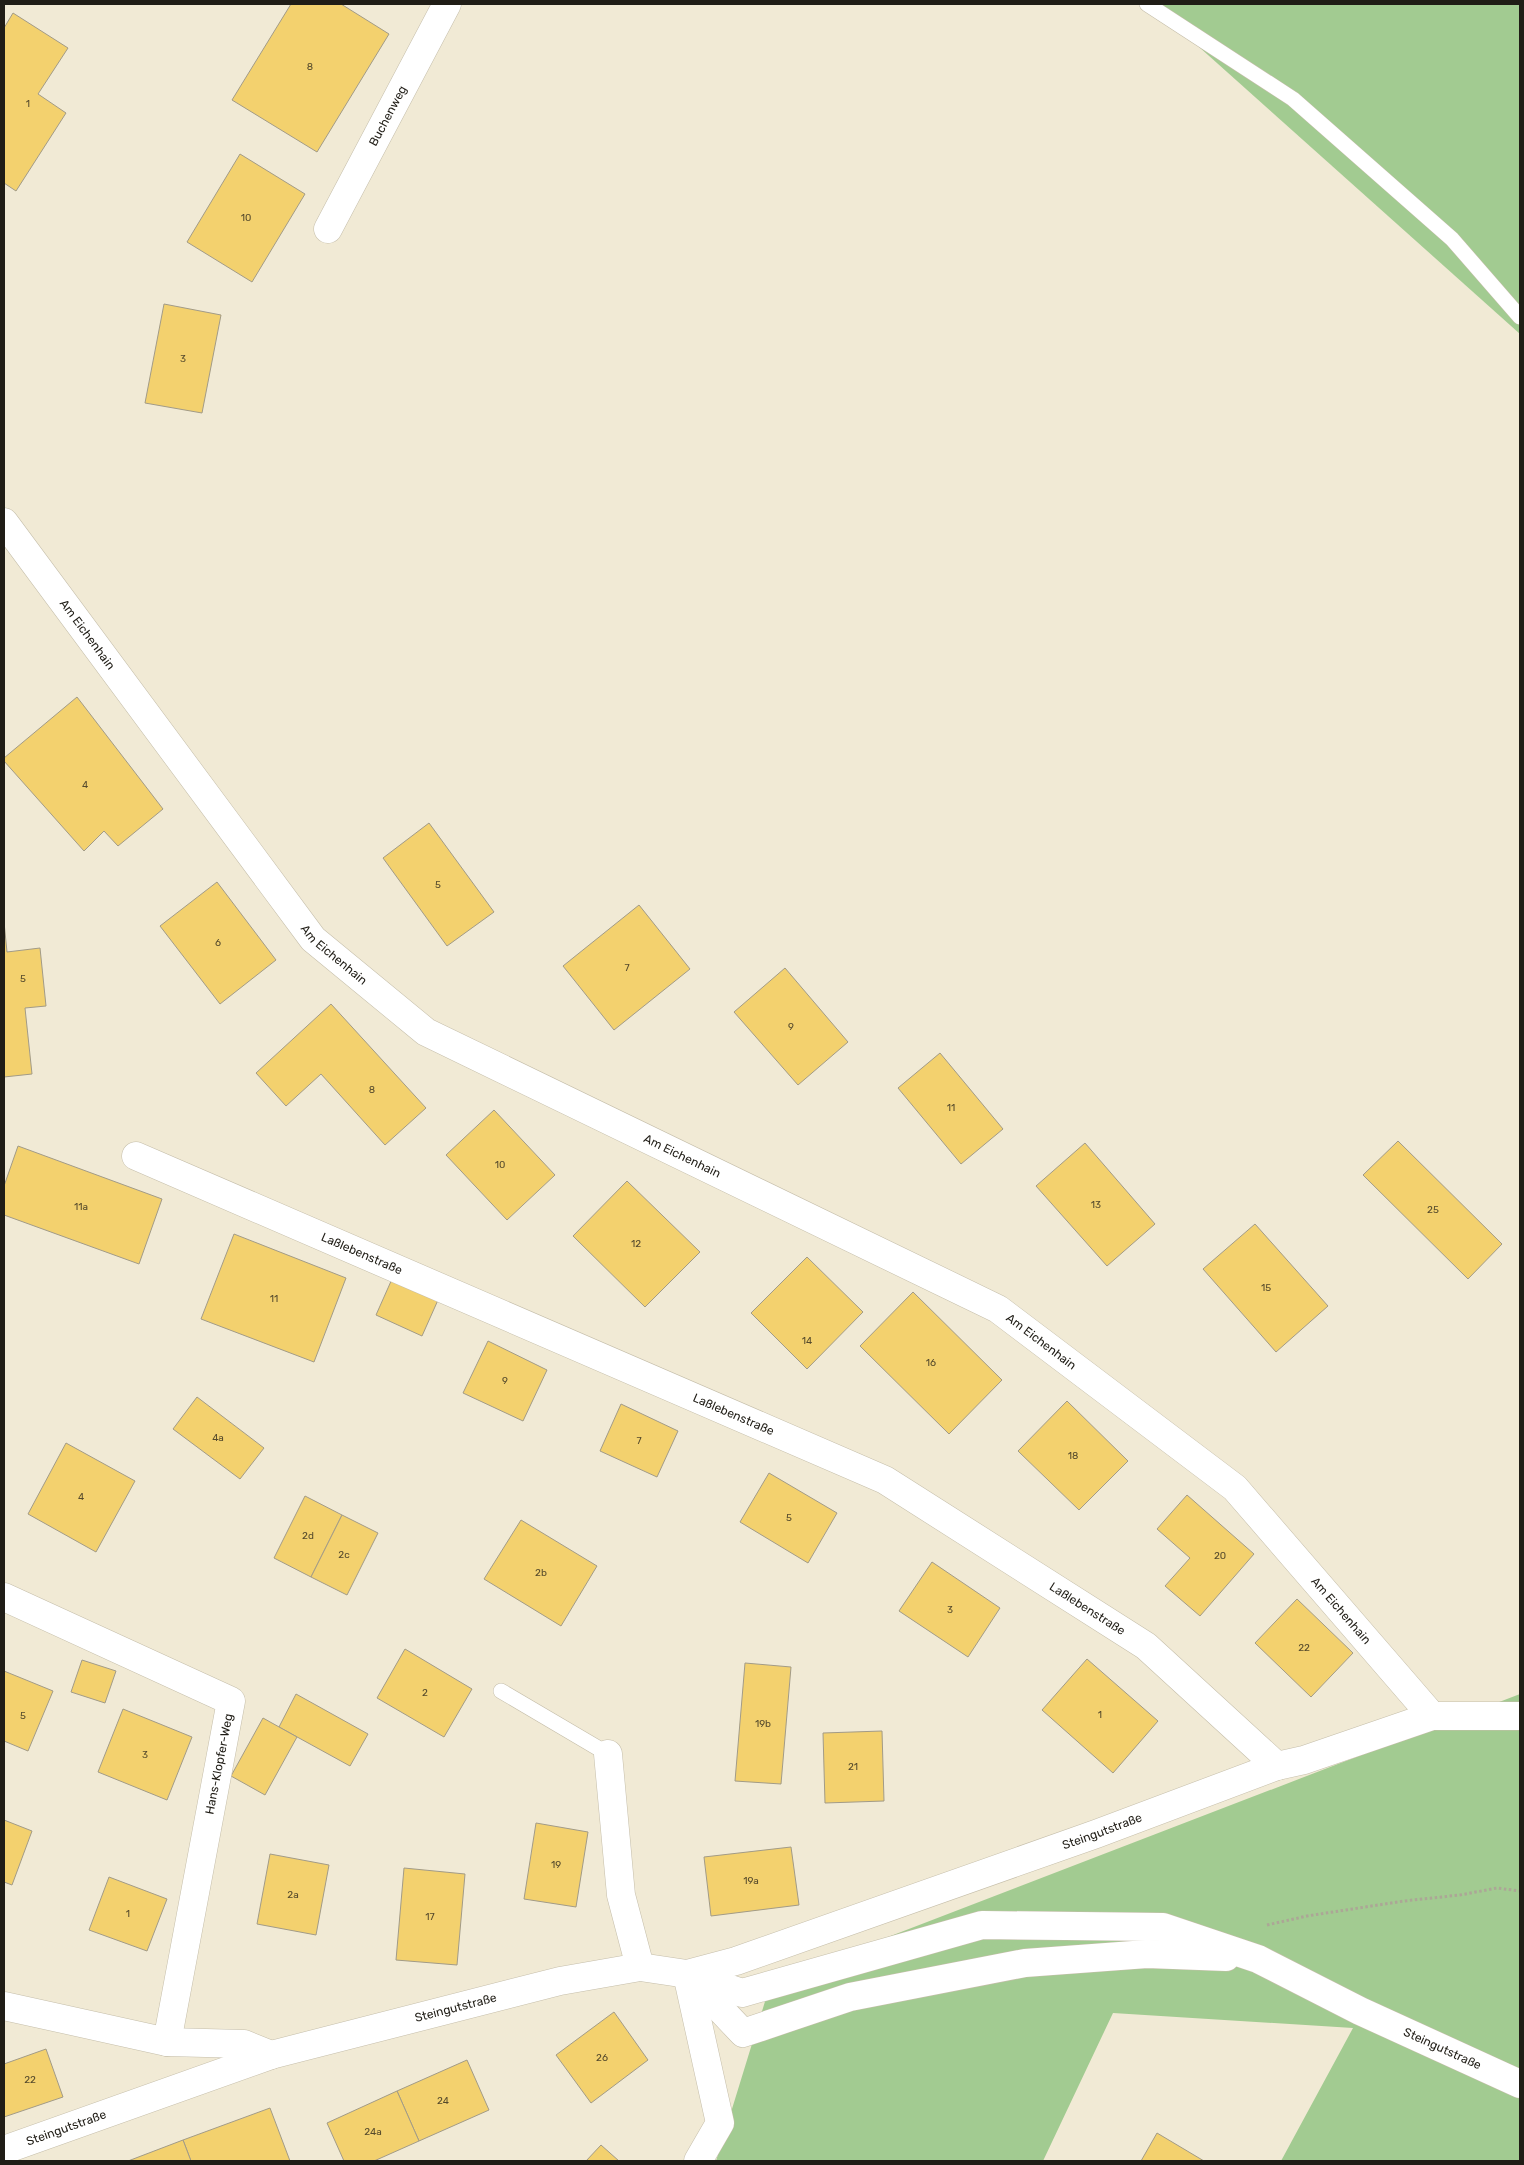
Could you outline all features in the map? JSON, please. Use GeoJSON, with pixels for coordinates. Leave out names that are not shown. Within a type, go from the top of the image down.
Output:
{"type":"FeatureCollection","features":[{"type":"Feature","properties":{"kind":"street","name":"Buchenweg"},"geometry":{"type":"LineString","coordinates":[[328,229],[447,4]]}},
{"type":"Feature","properties":{"kind":"street","name":"Am Eichenhain"},"geometry":{"type":"LineString","coordinates":[[4,522],[313,939],[426,1032],[998,1309],[1235,1488],[1432,1716]]}},
{"type":"Feature","properties":{"kind":"street","name":"Laßlebenstraße"},"geometry":{"type":"LineString","coordinates":[[136,1156],[886,1480],[1146,1646],[1277,1766]]}},
{"type":"Feature","properties":{"kind":"street","name":"Hans-Klopfer-Weg"},"geometry":{"type":"LineString","coordinates":[[4,1597],[231,1701],[167,2042]]}},
{"type":"Feature","properties":{"kind":"street","name":"Steingutstraße"},"geometry":{"type":"LineString","coordinates":[[687,1974],[736,1961],[1068,1844],[1277,1766],[1304,1760],[1432,1716],[1520,1716]]}},
{"type":"Feature","properties":{"kind":"street"},"geometry":{"type":"LineString","coordinates":[[608,1754],[621,1895],[640,1967]]}},
{"type":"Feature","properties":{"kind":"street","name":"Steingutstraße"},"geometry":{"type":"LineString","coordinates":[[4,2150],[271,2055],[560,1981],[640,1967],[687,1974],[742,1993],[982,1926],[1163,1927],[1258,1958],[1360,2010],[1520,2084]]}},
{"type":"Feature","properties":{"kind":"street","name":"Steingutstraße"},"geometry":{"type":"LineString","coordinates":[[687,1974],[743,2033],[850,1997],[1025,1963],[1147,1954],[1258,1958]]}},
{"type":"Feature","properties":{"kind":"street"},"geometry":{"type":"LineString","coordinates":[[687,1974],[720,2123],[698,2161]]}},
{"type":"Feature","properties":{"kind":"street"},"geometry":{"type":"LineString","coordinates":[[4,2006],[167,2042],[244,2044],[271,2055]]}},
{"type":"Feature","properties":{"kind":"lane"},"geometry":{"type":"LineString","coordinates":[[1147,4],[1293,99],[1452,239],[1520,316]]}},
{"type":"Feature","properties":{"kind":"lane"},"geometry":{"type":"LineString","coordinates":[[502,1691],[608,1754]]}},
{"type":"Feature","properties":{"kind":"path"},"geometry":{"type":"LineString","coordinates":[[1261,1925],[1271,1926],[1307,1916],[1404,1901],[1460,1896],[1497,1888],[1520,1892]]}},
{"type":"Feature","properties":{"kind":"green space"},"geometry":{"type":"Polygon","coordinates":[[[1151,4],[1520,4],[1520,334],[1151,4]]]}},
{"type":"Feature","properties":{"kind":"green space"},"geometry":{"type":"Polygon","coordinates":[[[1520,1694],[1520,2161],[1281,2161],[1353,2028],[1113,2013],[1043,2161],[716,2161],[771,1982],[1520,1694]]]}},
{"type":"Feature","properties":{"kind":"building"},"geometry":{"type":"Polygon","coordinates":[[[291,4],[341,4],[389,34],[317,152],[232,100],[291,4]]]}},
{"type":"Feature","properties":{"kind":"building"},"geometry":{"type":"Polygon","coordinates":[[[13,13],[68,48],[38,94],[66,113],[16,191],[4,183],[4,28],[13,13]]]}},
{"type":"Feature","properties":{"kind":"building"},"geometry":{"type":"Polygon","coordinates":[[[240,154],[305,194],[252,282],[187,242],[240,154]]]}},
{"type":"Feature","properties":{"kind":"building"},"geometry":{"type":"Polygon","coordinates":[[[164,304],[221,315],[202,413],[145,403],[164,304]]]}},
{"type":"Feature","properties":{"kind":"building"},"geometry":{"type":"Polygon","coordinates":[[[77,697],[163,809],[118,846],[104,831],[84,851],[4,761],[4,758],[77,697]]]}},
{"type":"Feature","properties":{"kind":"building"},"geometry":{"type":"Polygon","coordinates":[[[429,823],[494,912],[447,946],[383,858],[429,823]]]}},
{"type":"Feature","properties":{"kind":"building"},"geometry":{"type":"Polygon","coordinates":[[[217,882],[276,960],[220,1004],[160,926],[217,882]]]}},
{"type":"Feature","properties":{"kind":"building"},"geometry":{"type":"Polygon","coordinates":[[[639,905],[690,969],[614,1030],[563,966],[639,905]]]}},
{"type":"Feature","properties":{"kind":"building"},"geometry":{"type":"Polygon","coordinates":[[[4,922],[7,952],[40,948],[46,1006],[25,1008],[32,1074],[4,1077],[4,922]]]}},
{"type":"Feature","properties":{"kind":"building"},"geometry":{"type":"Polygon","coordinates":[[[785,968],[848,1042],[798,1085],[734,1012],[785,968]]]}},
{"type":"Feature","properties":{"kind":"building"},"geometry":{"type":"Polygon","coordinates":[[[331,1004],[426,1108],[385,1145],[321,1074],[286,1106],[256,1073],[331,1004]]]}},
{"type":"Feature","properties":{"kind":"building"},"geometry":{"type":"Polygon","coordinates":[[[940,1053],[1003,1129],[961,1164],[898,1088],[940,1053]]]}},
{"type":"Feature","properties":{"kind":"building"},"geometry":{"type":"Polygon","coordinates":[[[494,1110],[555,1175],[507,1220],[446,1155],[494,1110]]]}},
{"type":"Feature","properties":{"kind":"building"},"geometry":{"type":"Polygon","coordinates":[[[1398,1141],[1502,1244],[1468,1279],[1363,1175],[1398,1141]]]}},
{"type":"Feature","properties":{"kind":"building"},"geometry":{"type":"Polygon","coordinates":[[[1085,1143],[1155,1224],[1107,1266],[1036,1186],[1085,1143]]]}},
{"type":"Feature","properties":{"kind":"building"},"geometry":{"type":"Polygon","coordinates":[[[18,1146],[162,1199],[139,1264],[4,1215],[4,1186],[18,1146]]]}},
{"type":"Feature","properties":{"kind":"building"},"geometry":{"type":"Polygon","coordinates":[[[627,1181],[700,1252],[645,1307],[573,1236],[627,1181]]]}},
{"type":"Feature","properties":{"kind":"building"},"geometry":{"type":"Polygon","coordinates":[[[1255,1224],[1328,1306],[1276,1352],[1203,1269],[1255,1224]]]}},
{"type":"Feature","properties":{"kind":"building"},"geometry":{"type":"Polygon","coordinates":[[[234,1234],[346,1278],[314,1362],[201,1319],[234,1234]]]}},
{"type":"Feature","properties":{"kind":"building"},"geometry":{"type":"Polygon","coordinates":[[[807,1257],[863,1312],[807,1369],[751,1313],[807,1257]]]}},
{"type":"Feature","properties":{"kind":"building"},"geometry":{"type":"Polygon","coordinates":[[[392,1279],[438,1300],[422,1336],[376,1315],[392,1279]]]}},
{"type":"Feature","properties":{"kind":"building"},"geometry":{"type":"Polygon","coordinates":[[[913,1292],[1002,1380],[949,1434],[860,1346],[913,1292]]]}},
{"type":"Feature","properties":{"kind":"building"},"geometry":{"type":"Polygon","coordinates":[[[488,1341],[547,1370],[523,1421],[463,1393],[488,1341]]]}},
{"type":"Feature","properties":{"kind":"building"},"geometry":{"type":"Polygon","coordinates":[[[197,1397],[264,1448],[240,1479],[173,1429],[197,1397]]]}},
{"type":"Feature","properties":{"kind":"building"},"geometry":{"type":"Polygon","coordinates":[[[1067,1401],[1128,1461],[1079,1510],[1018,1451],[1067,1401]]]}},
{"type":"Feature","properties":{"kind":"building"},"geometry":{"type":"Polygon","coordinates":[[[621,1404],[678,1431],[657,1477],[600,1451],[621,1404]]]}},
{"type":"Feature","properties":{"kind":"building"},"geometry":{"type":"Polygon","coordinates":[[[66,1443],[135,1481],[96,1552],[28,1514],[66,1443]]]}},
{"type":"Feature","properties":{"kind":"building"},"geometry":{"type":"Polygon","coordinates":[[[769,1473],[837,1513],[808,1563],[740,1522],[769,1473]]]}},
{"type":"Feature","properties":{"kind":"building"},"geometry":{"type":"Polygon","coordinates":[[[1187,1495],[1254,1554],[1200,1616],[1165,1586],[1190,1558],[1157,1529],[1187,1495]]]}},
{"type":"Feature","properties":{"kind":"building"},"geometry":{"type":"Polygon","coordinates":[[[305,1496],[342,1515],[311,1577],[274,1558],[305,1496]]]}},
{"type":"Feature","properties":{"kind":"building"},"geometry":{"type":"Polygon","coordinates":[[[342,1515],[378,1533],[347,1595],[311,1577],[342,1515]]]}},
{"type":"Feature","properties":{"kind":"building"},"geometry":{"type":"Polygon","coordinates":[[[521,1520],[597,1566],[561,1626],[484,1579],[521,1520]]]}},
{"type":"Feature","properties":{"kind":"building"},"geometry":{"type":"Polygon","coordinates":[[[932,1562],[1000,1608],[968,1657],[899,1611],[932,1562]]]}},
{"type":"Feature","properties":{"kind":"building"},"geometry":{"type":"Polygon","coordinates":[[[1297,1599],[1353,1653],[1311,1697],[1255,1643],[1297,1599]]]}},
{"type":"Feature","properties":{"kind":"building"},"geometry":{"type":"Polygon","coordinates":[[[405,1649],[472,1689],[444,1737],[377,1698],[405,1649]]]}},
{"type":"Feature","properties":{"kind":"building"},"geometry":{"type":"Polygon","coordinates":[[[1087,1659],[1158,1721],[1113,1773],[1042,1710],[1087,1659]]]}},
{"type":"Feature","properties":{"kind":"building"},"geometry":{"type":"Polygon","coordinates":[[[82,1660],[116,1671],[105,1703],[71,1692],[82,1660]]]}},
{"type":"Feature","properties":{"kind":"building"},"geometry":{"type":"Polygon","coordinates":[[[745,1663],[791,1667],[781,1784],[735,1781],[745,1663]]]}},
{"type":"Feature","properties":{"kind":"building"},"geometry":{"type":"Polygon","coordinates":[[[4,1671],[53,1691],[28,1751],[4,1741],[4,1671]]]}},
{"type":"Feature","properties":{"kind":"building"},"geometry":{"type":"Polygon","coordinates":[[[296,1694],[368,1734],[350,1766],[279,1727],[296,1694]]]}},
{"type":"Feature","properties":{"kind":"building"},"geometry":{"type":"Polygon","coordinates":[[[123,1709],[192,1737],[167,1800],[98,1772],[123,1709]]]}},
{"type":"Feature","properties":{"kind":"building"},"geometry":{"type":"Polygon","coordinates":[[[263,1718],[297,1737],[265,1795],[231,1776],[263,1718]]]}},
{"type":"Feature","properties":{"kind":"building"},"geometry":{"type":"Polygon","coordinates":[[[882,1731],[884,1801],[825,1803],[823,1733],[882,1731]]]}},
{"type":"Feature","properties":{"kind":"building"},"geometry":{"type":"Polygon","coordinates":[[[4,1820],[32,1831],[12,1885],[4,1882],[4,1820]]]}},
{"type":"Feature","properties":{"kind":"building"},"geometry":{"type":"Polygon","coordinates":[[[536,1823],[588,1832],[576,1907],[524,1899],[536,1823]]]}},
{"type":"Feature","properties":{"kind":"building"},"geometry":{"type":"Polygon","coordinates":[[[791,1847],[799,1905],[711,1916],[704,1857],[791,1847]]]}},
{"type":"Feature","properties":{"kind":"building"},"geometry":{"type":"Polygon","coordinates":[[[270,1854],[329,1865],[316,1935],[257,1924],[270,1854]]]}},
{"type":"Feature","properties":{"kind":"building"},"geometry":{"type":"Polygon","coordinates":[[[404,1868],[465,1874],[457,1965],[396,1960],[404,1868]]]}},
{"type":"Feature","properties":{"kind":"building"},"geometry":{"type":"Polygon","coordinates":[[[109,1877],[167,1899],[147,1951],[89,1930],[109,1877]]]}},
{"type":"Feature","properties":{"kind":"building"},"geometry":{"type":"Polygon","coordinates":[[[614,2012],[648,2060],[591,2103],[556,2055],[614,2012]]]}},
{"type":"Feature","properties":{"kind":"building"},"geometry":{"type":"Polygon","coordinates":[[[46,2049],[63,2097],[4,2117],[4,2064],[46,2049]]]}},
{"type":"Feature","properties":{"kind":"building"},"geometry":{"type":"Polygon","coordinates":[[[467,2060],[489,2110],[419,2141],[397,2091],[467,2060]]]}},
{"type":"Feature","properties":{"kind":"building"},"geometry":{"type":"Polygon","coordinates":[[[397,2091],[419,2141],[374,2161],[344,2161],[327,2123],[397,2091]]]}},
{"type":"Feature","properties":{"kind":"building"},"geometry":{"type":"Polygon","coordinates":[[[270,2108],[290,2161],[191,2161],[183,2140],[270,2108]]]}},
{"type":"Feature","properties":{"kind":"building"},"geometry":{"type":"Polygon","coordinates":[[[1157,2133],[1204,2161],[1141,2161],[1157,2133]]]}},
{"type":"Feature","properties":{"kind":"building"},"geometry":{"type":"Polygon","coordinates":[[[183,2140],[191,2161],[128,2161],[183,2140]]]}},
{"type":"Feature","properties":{"kind":"building"},"geometry":{"type":"Polygon","coordinates":[[[601,2145],[619,2161],[586,2161],[601,2145]]]}}]}
